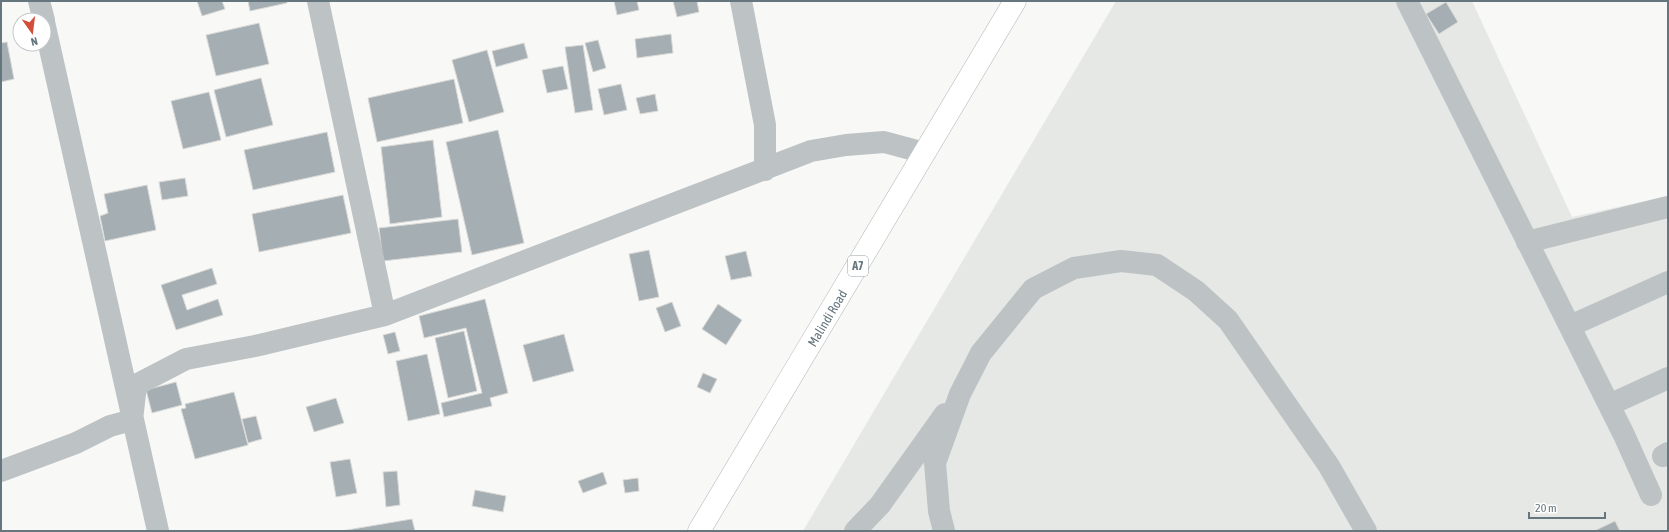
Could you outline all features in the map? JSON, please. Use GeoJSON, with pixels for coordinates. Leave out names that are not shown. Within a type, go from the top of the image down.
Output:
{"type":"FeatureCollection","features":[{"type":"Feature","properties":{"kind":"highway","name":"Malindi Road"},"geometry":{"type":"LineString","coordinates":[[698,531],[1016,1]]}},
{"type":"Feature","properties":{"kind":"street"},"geometry":{"type":"LineString","coordinates":[[39,1],[42,12]]}},
{"type":"Feature","properties":{"kind":"street"},"geometry":{"type":"LineString","coordinates":[[318,1],[385,315]]}},
{"type":"Feature","properties":{"kind":"street"},"geometry":{"type":"LineString","coordinates":[[741,1],[765,125],[765,170]]}},
{"type":"Feature","properties":{"kind":"street"},"geometry":{"type":"LineString","coordinates":[[1407,1],[1609,405],[1650,495]]}},
{"type":"Feature","properties":{"kind":"street"},"geometry":{"type":"LineString","coordinates":[[51,52],[158,531]]}},
{"type":"Feature","properties":{"kind":"street"},"geometry":{"type":"LineString","coordinates":[[132,420],[136,385],[186,359],[255,346],[385,315],[612,227],[765,170],[811,151],[846,145],[884,142],[925,153]]}},
{"type":"Feature","properties":{"kind":"street"},"geometry":{"type":"LineString","coordinates":[[1527,242],[1668,207]]}},
{"type":"Feature","properties":{"kind":"street"},"geometry":{"type":"LineString","coordinates":[[944,531],[939,511],[935,463],[960,394],[981,353],[1033,289],[1074,268],[1121,261],[1158,265],[1196,291],[1228,320],[1329,466],[1366,531]]}},
{"type":"Feature","properties":{"kind":"street"},"geometry":{"type":"LineString","coordinates":[[1570,326],[1668,282]]}},
{"type":"Feature","properties":{"kind":"street"},"geometry":{"type":"LineString","coordinates":[[1609,405],[1668,378]]}},
{"type":"Feature","properties":{"kind":"street"},"geometry":{"type":"LineString","coordinates":[[855,531],[880,505],[960,394]]}},
{"type":"Feature","properties":{"kind":"street"},"geometry":{"type":"LineString","coordinates":[[1,471],[76,443],[110,426],[132,420]]}},
{"type":"Feature","properties":{"kind":"shaded area"},"geometry":{"type":"Polygon","coordinates":[[[1116,1],[1472,1],[1572,217],[1668,196],[1668,531],[803,531],[1116,1]]]}},
{"type":"Feature","properties":{"kind":"building"},"geometry":{"type":"Polygon","coordinates":[[[197,1],[222,1],[225,9],[202,16],[197,1]]]}},
{"type":"Feature","properties":{"kind":"building"},"geometry":{"type":"Polygon","coordinates":[[[248,1],[287,1],[287,3],[250,11],[248,1]]]}},
{"type":"Feature","properties":{"kind":"building"},"geometry":{"type":"Polygon","coordinates":[[[614,1],[637,1],[639,10],[617,15],[614,1]]]}},
{"type":"Feature","properties":{"kind":"building"},"geometry":{"type":"Polygon","coordinates":[[[673,1],[697,1],[699,12],[677,17],[673,1]]]}},
{"type":"Feature","properties":{"kind":"building"},"geometry":{"type":"Polygon","coordinates":[[[1446,2],[1458,22],[1439,34],[1426,14],[1446,2]]]}},
{"type":"Feature","properties":{"kind":"building"},"geometry":{"type":"Polygon","coordinates":[[[259,23],[269,64],[216,76],[206,35],[259,23]]]}},
{"type":"Feature","properties":{"kind":"building"},"geometry":{"type":"Polygon","coordinates":[[[671,34],[673,53],[637,58],[635,39],[671,34]]]}},
{"type":"Feature","properties":{"kind":"building"},"geometry":{"type":"Polygon","coordinates":[[[598,40],[606,68],[593,72],[585,43],[598,40]]]}},
{"type":"Feature","properties":{"kind":"building"},"geometry":{"type":"Polygon","coordinates":[[[7,42],[14,79],[1,82],[1,43],[7,42]]]}},
{"type":"Feature","properties":{"kind":"building"},"geometry":{"type":"Polygon","coordinates":[[[524,43],[528,58],[496,67],[492,51],[524,43]]]}},
{"type":"Feature","properties":{"kind":"building"},"geometry":{"type":"Polygon","coordinates":[[[583,45],[593,110],[575,113],[565,47],[583,45]]]}},
{"type":"Feature","properties":{"kind":"building"},"geometry":{"type":"Polygon","coordinates":[[[487,50],[504,112],[469,122],[452,60],[487,50]]]}},
{"type":"Feature","properties":{"kind":"building"},"geometry":{"type":"Polygon","coordinates":[[[563,66],[568,89],[547,93],[542,70],[563,66]]]}},
{"type":"Feature","properties":{"kind":"building"},"geometry":{"type":"Polygon","coordinates":[[[261,78],[273,125],[226,137],[214,90],[261,78]]]}},
{"type":"Feature","properties":{"kind":"building"},"geometry":{"type":"Polygon","coordinates":[[[454,79],[463,123],[377,142],[368,98],[454,79]]]}},
{"type":"Feature","properties":{"kind":"building"},"geometry":{"type":"Polygon","coordinates":[[[621,84],[627,110],[604,115],[598,89],[621,84]]]}},
{"type":"Feature","properties":{"kind":"building"},"geometry":{"type":"Polygon","coordinates":[[[209,92],[221,140],[183,149],[171,101],[209,92]]]}},
{"type":"Feature","properties":{"kind":"building"},"geometry":{"type":"Polygon","coordinates":[[[655,94],[658,111],[640,114],[636,98],[655,94]]]}},
{"type":"Feature","properties":{"kind":"building"},"geometry":{"type":"Polygon","coordinates":[[[498,130],[524,243],[472,255],[446,142],[498,130]]]}},
{"type":"Feature","properties":{"kind":"building"},"geometry":{"type":"Polygon","coordinates":[[[327,132],[335,172],[253,190],[244,150],[327,132]]]}},
{"type":"Feature","properties":{"kind":"building"},"geometry":{"type":"Polygon","coordinates":[[[433,140],[442,217],[390,224],[381,147],[433,140]]]}},
{"type":"Feature","properties":{"kind":"building"},"geometry":{"type":"Polygon","coordinates":[[[185,178],[188,196],[162,200],[159,182],[185,178]]]}},
{"type":"Feature","properties":{"kind":"building"},"geometry":{"type":"Polygon","coordinates":[[[147,185],[156,230],[105,241],[100,216],[108,213],[104,194],[147,185]]]}},
{"type":"Feature","properties":{"kind":"building"},"geometry":{"type":"Polygon","coordinates":[[[343,195],[351,233],[259,252],[252,214],[343,195]]]}},
{"type":"Feature","properties":{"kind":"building"},"geometry":{"type":"Polygon","coordinates":[[[458,219],[462,252],[383,261],[379,228],[458,219]]]}},
{"type":"Feature","properties":{"kind":"building"},"geometry":{"type":"Polygon","coordinates":[[[649,250],[659,297],[639,301],[629,254],[649,250]]]}},
{"type":"Feature","properties":{"kind":"building"},"geometry":{"type":"Polygon","coordinates":[[[746,251],[752,276],[731,280],[725,256],[746,251]]]}},
{"type":"Feature","properties":{"kind":"building"},"geometry":{"type":"Polygon","coordinates":[[[212,268],[217,284],[182,295],[187,310],[218,299],[223,315],[176,330],[161,285],[212,268]]]}},
{"type":"Feature","properties":{"kind":"building"},"geometry":{"type":"Polygon","coordinates":[[[485,299],[508,393],[490,398],[492,406],[444,417],[441,403],[482,393],[466,328],[424,338],[419,316],[485,299]]]}},
{"type":"Feature","properties":{"kind":"building"},"geometry":{"type":"Polygon","coordinates":[[[672,302],[681,326],[665,332],[656,308],[672,302]]]}},
{"type":"Feature","properties":{"kind":"building"},"geometry":{"type":"Polygon","coordinates":[[[718,304],[742,320],[726,345],[702,329],[718,304]]]}},
{"type":"Feature","properties":{"kind":"building"},"geometry":{"type":"Polygon","coordinates":[[[464,331],[477,391],[448,398],[435,338],[464,331]]]}},
{"type":"Feature","properties":{"kind":"building"},"geometry":{"type":"Polygon","coordinates":[[[395,332],[400,351],[388,354],[383,335],[395,332]]]}},
{"type":"Feature","properties":{"kind":"building"},"geometry":{"type":"Polygon","coordinates":[[[564,334],[574,371],[533,382],[523,345],[564,334]]]}},
{"type":"Feature","properties":{"kind":"building"},"geometry":{"type":"Polygon","coordinates":[[[427,354],[440,414],[408,421],[396,361],[427,354]]]}},
{"type":"Feature","properties":{"kind":"building"},"geometry":{"type":"Polygon","coordinates":[[[703,373],[717,379],[710,393],[697,387],[703,373]]]}},
{"type":"Feature","properties":{"kind":"building"},"geometry":{"type":"Polygon","coordinates":[[[176,382],[182,405],[152,413],[146,390],[176,382]]]}},
{"type":"Feature","properties":{"kind":"building"},"geometry":{"type":"Polygon","coordinates":[[[234,392],[248,445],[195,459],[181,409],[186,408],[185,404],[234,392]]]}},
{"type":"Feature","properties":{"kind":"building"},"geometry":{"type":"Polygon","coordinates":[[[336,398],[344,423],[314,432],[306,407],[336,398]]]}},
{"type":"Feature","properties":{"kind":"building"},"geometry":{"type":"Polygon","coordinates":[[[256,416],[262,439],[248,443],[242,419],[256,416]]]}},
{"type":"Feature","properties":{"kind":"building"},"geometry":{"type":"Polygon","coordinates":[[[350,459],[357,493],[336,497],[330,462],[350,459]]]}},
{"type":"Feature","properties":{"kind":"building"},"geometry":{"type":"Polygon","coordinates":[[[397,471],[400,505],[386,507],[383,472],[397,471]]]}},
{"type":"Feature","properties":{"kind":"building"},"geometry":{"type":"Polygon","coordinates":[[[603,472],[607,484],[583,493],[578,481],[603,472]]]}},
{"type":"Feature","properties":{"kind":"building"},"geometry":{"type":"Polygon","coordinates":[[[638,478],[639,491],[625,493],[623,480],[638,478]]]}},
{"type":"Feature","properties":{"kind":"building"},"geometry":{"type":"Polygon","coordinates":[[[475,490],[506,496],[503,512],[472,506],[475,490]]]}},
{"type":"Feature","properties":{"kind":"building"},"geometry":{"type":"Polygon","coordinates":[[[412,519],[415,531],[341,531],[412,519]]]}},
{"type":"Feature","properties":{"kind":"building"},"geometry":{"type":"Polygon","coordinates":[[[1615,521],[1620,531],[1594,531],[1615,521]]]}}]}
